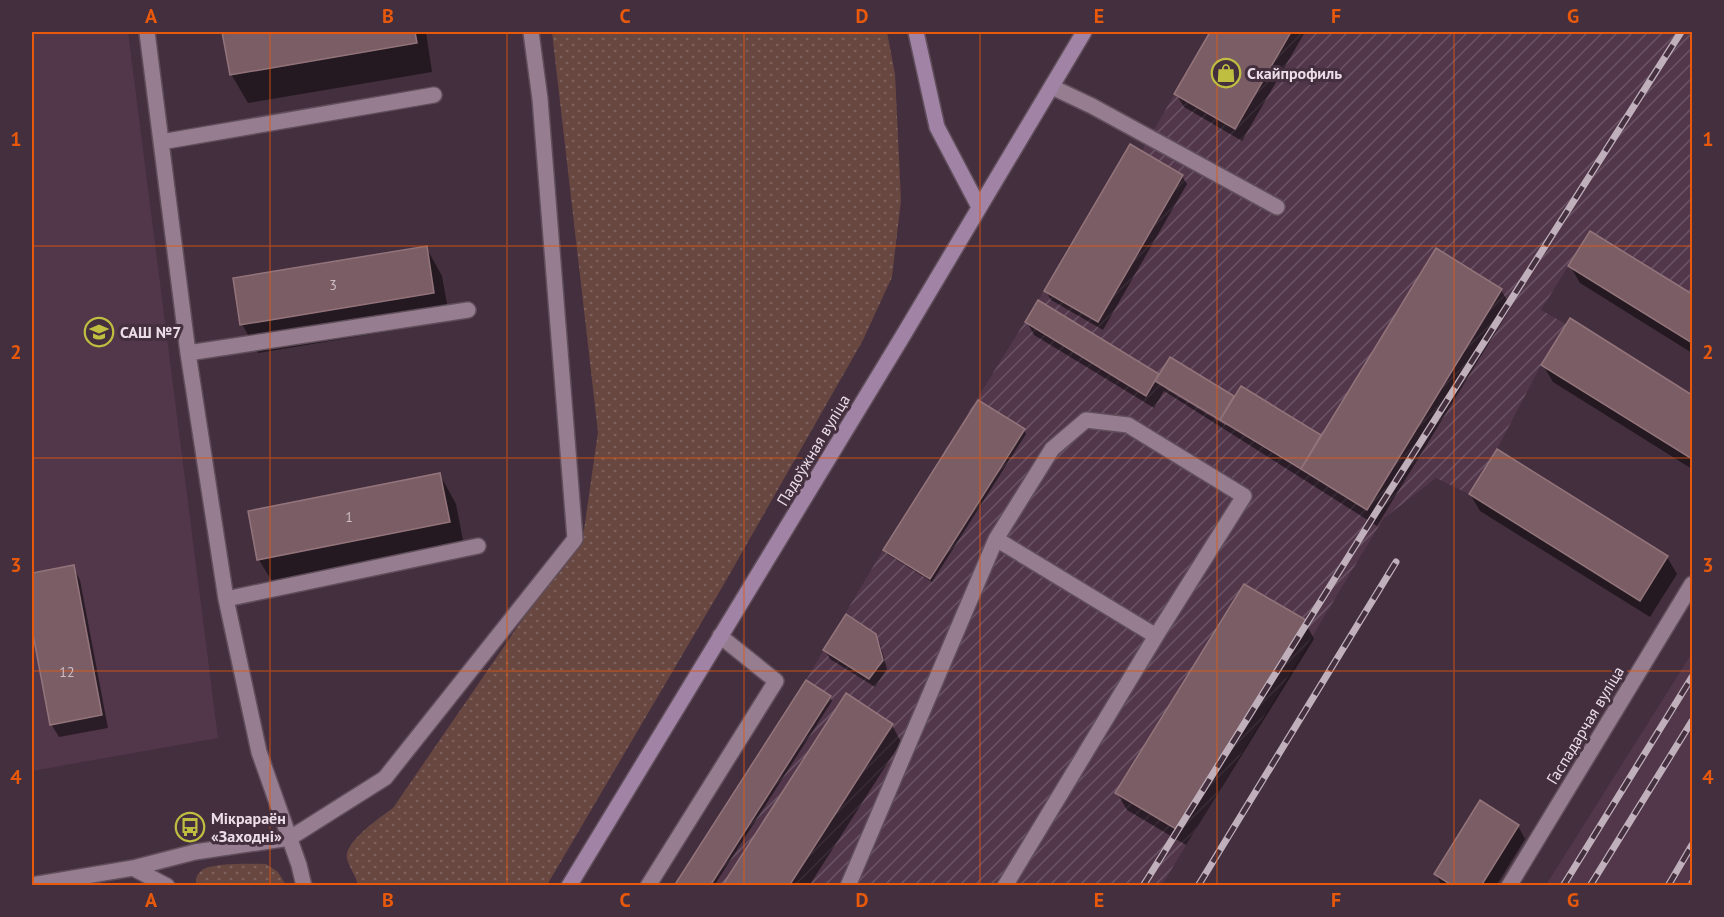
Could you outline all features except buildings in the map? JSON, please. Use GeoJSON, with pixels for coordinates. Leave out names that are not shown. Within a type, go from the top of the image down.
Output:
{"type":"FeatureCollection","features":[{"type":"Feature","properties":{"kind":"main road"},"geometry":{"type":"LineString","coordinates":[[916,32],[937,127],[979,207]]}},
{"type":"Feature","properties":{"kind":"main road","name":"Падоўжная вуліца"},"geometry":{"type":"LineString","coordinates":[[569,885],[902,339],[1084,32]]}},
{"type":"Feature","properties":{"kind":"street"},"geometry":{"type":"LineString","coordinates":[[147,32],[188,353],[226,599],[259,752],[290,838],[304,885]]}},
{"type":"Feature","properties":{"kind":"street"},"geometry":{"type":"LineString","coordinates":[[32,885],[133,868],[195,852],[290,838],[385,778],[575,539],[540,99],[531,32]]}},
{"type":"Feature","properties":{"kind":"street"},"geometry":{"type":"LineString","coordinates":[[1052,87],[1092,106],[1276,207]]}},
{"type":"Feature","properties":{"kind":"street"},"geometry":{"type":"LineString","coordinates":[[160,141],[434,95]]}},
{"type":"Feature","properties":{"kind":"street"},"geometry":{"type":"LineString","coordinates":[[188,353],[468,310]]}},
{"type":"Feature","properties":{"kind":"street"},"geometry":{"type":"LineString","coordinates":[[848,885],[996,539],[1052,449],[1086,420],[1128,425],[1245,496],[1156,636],[1005,885]]}},
{"type":"Feature","properties":{"kind":"street"},"geometry":{"type":"LineString","coordinates":[[996,539],[1156,636]]}},
{"type":"Feature","properties":{"kind":"street"},"geometry":{"type":"LineString","coordinates":[[226,599],[478,546]]}},
{"type":"Feature","properties":{"kind":"street","name":"Гаспадарчая вуліца"},"geometry":{"type":"LineString","coordinates":[[1509,885],[1692,584]]}},
{"type":"Feature","properties":{"kind":"street"},"geometry":{"type":"LineString","coordinates":[[648,885],[776,681],[720,636]]}},
{"type":"Feature","properties":{"kind":"street"},"geometry":{"type":"LineString","coordinates":[[133,868],[167,885]]}},
{"type":"Feature","properties":{"kind":"shaded area","name":"САШ №7"},"geometry":{"type":"Polygon","coordinates":[[[32,32],[128,32],[218,738],[32,771],[32,32]]]}},
{"type":"Feature","properties":{"kind":"shaded area"},"geometry":{"type":"Polygon","coordinates":[[[552,32],[887,32],[895,74],[901,200],[892,277],[863,340],[724,584],[547,885],[358,885],[347,859],[347,852],[351,845],[364,830],[393,808],[584,530],[598,432],[552,32]]]}},
{"type":"Feature","properties":{"kind":"shaded area"},"geometry":{"type":"Polygon","coordinates":[[[1210,32],[1692,32],[1692,294],[1590,231],[1541,310],[1566,324],[1541,365],[1497,449],[1469,494],[1436,478],[1383,519],[1162,885],[710,886],[830,696],[806,680],[883,550],[1044,291],[1130,144],[1142,151],[1210,32]]]}},
{"type":"Feature","properties":{"kind":"shaded area"},"geometry":{"type":"Polygon","coordinates":[[[1692,653],[1692,885],[1546,885],[1692,653]]]}},
{"type":"Feature","properties":{"kind":"shaded area"},"geometry":{"type":"Polygon","coordinates":[[[266,864],[278,872],[286,885],[196,884],[198,874],[213,866],[266,864]]]}},
{"type":"Feature","properties":{"kind":"railway"},"geometry":{"type":"LineString","coordinates":[[1143,886],[1375,514],[1681,32]]}},
{"type":"Feature","properties":{"kind":"railway"},"geometry":{"type":"LineString","coordinates":[[1198,886],[1396,562]]}},
{"type":"Feature","properties":{"kind":"railway"},"geometry":{"type":"LineString","coordinates":[[1563,886],[1692,677]]}},
{"type":"Feature","properties":{"kind":"railway"},"geometry":{"type":"LineString","coordinates":[[1590,886],[1692,721]]}},
{"type":"Feature","properties":{"kind":"railway"},"geometry":{"type":"LineString","coordinates":[[1668,886],[1692,845]]}},
{"type":"Feature","properties":{"kind":"place","name":"Скайпрофиль"},"geometry":{"type":"Point","coordinates":[1226,73]}},
{"type":"Feature","properties":{"kind":"place","name":"САШ №7"},"geometry":{"type":"Point","coordinates":[99,332]}},
{"type":"Feature","properties":{"kind":"place","name":"Мікрараён «Заходні»"},"geometry":{"type":"Point","coordinates":[190,827]}}]}
